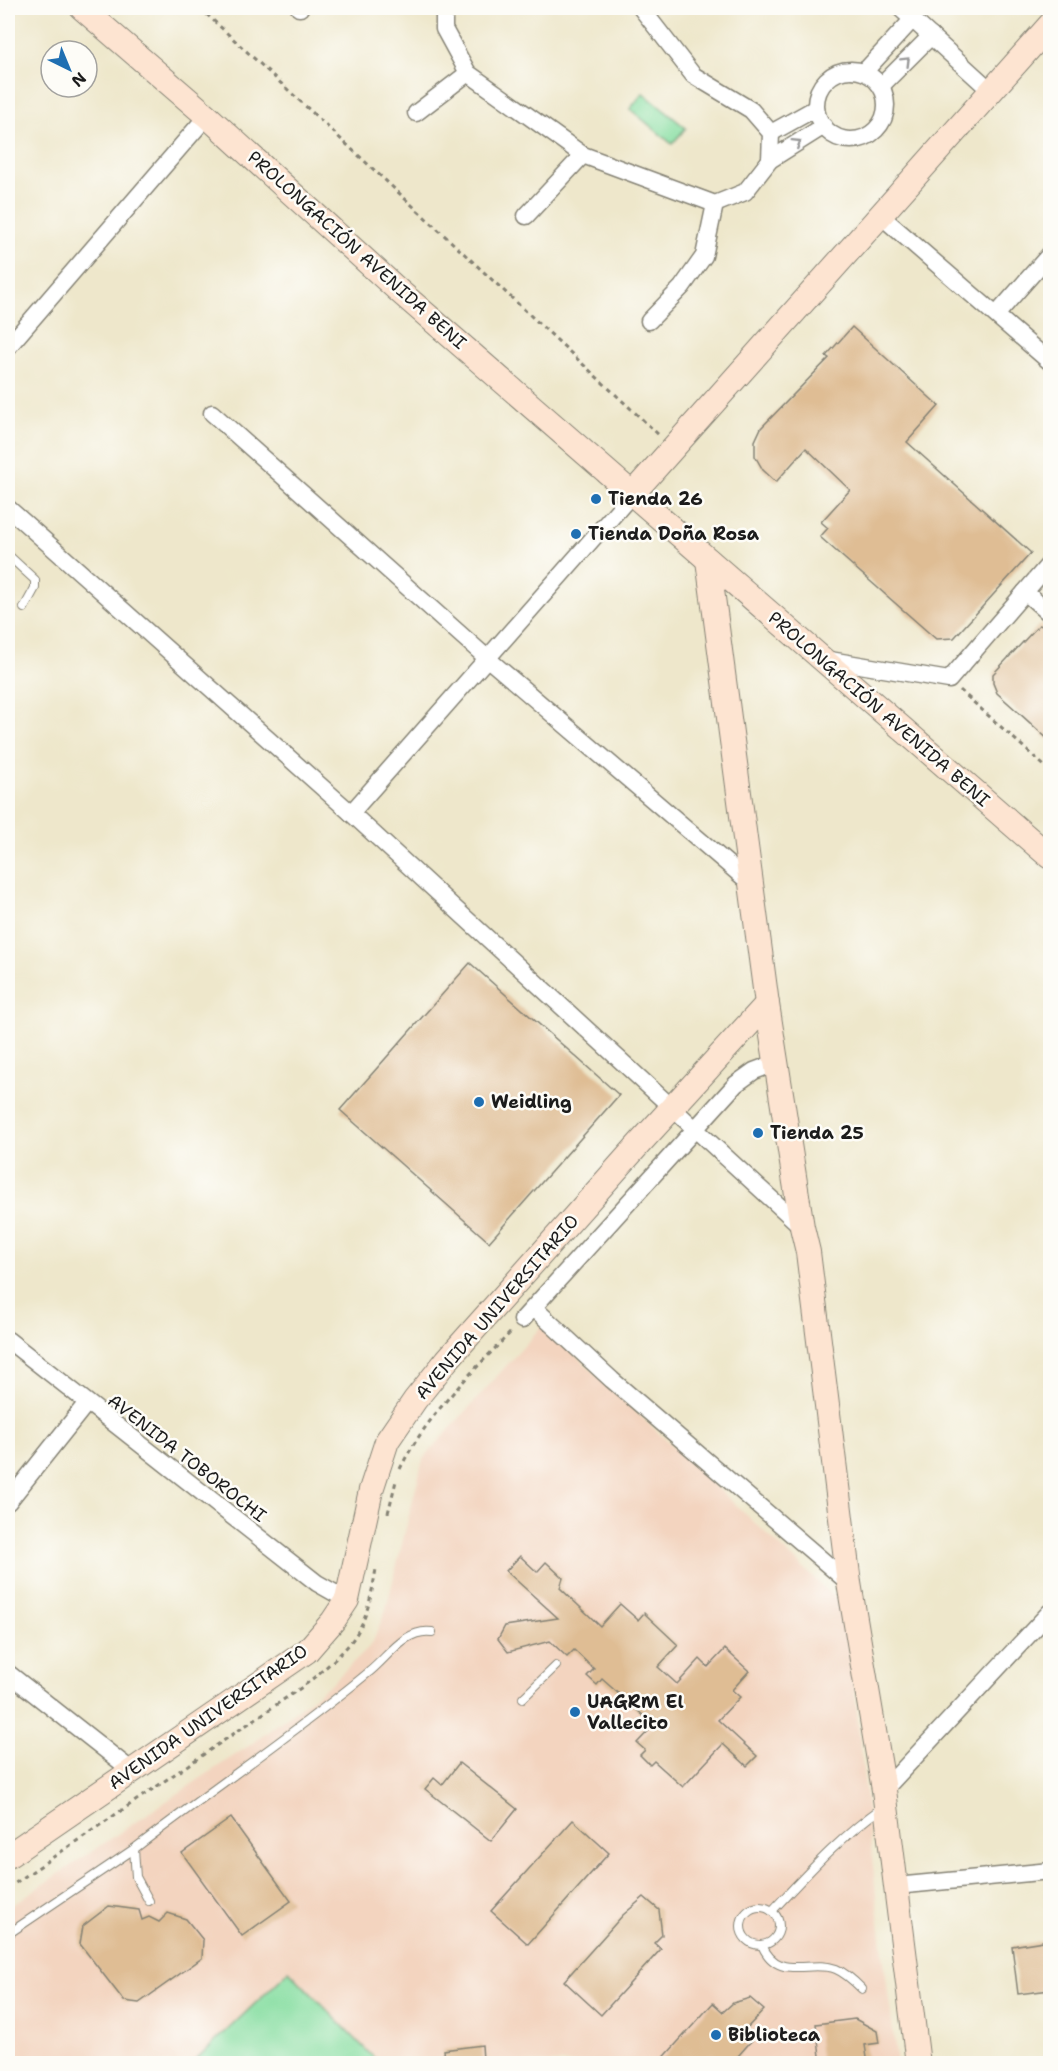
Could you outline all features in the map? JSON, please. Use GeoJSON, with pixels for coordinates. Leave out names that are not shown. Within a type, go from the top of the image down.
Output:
{"type":"FeatureCollection","features":[{"type":"Feature","properties":{"kind":"street","name":"PROLONGACIÓN AVENIDA BENI"},"geometry":{"type":"LineString","coordinates":[[82,8],[207,116],[399,291],[633,492],[821,659],[1050,857]]}},
{"type":"Feature","properties":{"kind":"street"},"geometry":{"type":"LineString","coordinates":[[444,8],[444,29],[468,73],[583,155],[715,204],[745,192],[771,160],[824,126]]}},
{"type":"Feature","properties":{"kind":"street"},"geometry":{"type":"LineString","coordinates":[[640,8],[693,75],[751,110],[771,133],[771,160]]}},
{"type":"Feature","properties":{"kind":"street"},"geometry":{"type":"LineString","coordinates":[[900,8],[990,90]]}},
{"type":"Feature","properties":{"kind":"street"},"geometry":{"type":"LineString","coordinates":[[864,72],[912,20]]}},
{"type":"Feature","properties":{"kind":"street"},"geometry":{"type":"LineString","coordinates":[[351,813],[633,492],[1050,25]]}},
{"type":"Feature","properties":{"kind":"street"},"geometry":{"type":"LineString","coordinates":[[881,86],[931,36]]}},
{"type":"Feature","properties":{"kind":"street"},"geometry":{"type":"LineString","coordinates":[[841,72],[864,72],[881,86],[886,109],[876,130],[855,140],[832,134],[824,126],[816,108],[818,96],[831,77],[841,72]]}},
{"type":"Feature","properties":{"kind":"street"},"geometry":{"type":"LineString","coordinates":[[416,113],[468,73]]}},
{"type":"Feature","properties":{"kind":"street"},"geometry":{"type":"LineString","coordinates":[[771,133],[816,108]]}},
{"type":"Feature","properties":{"kind":"street"},"geometry":{"type":"LineString","coordinates":[[8,347],[207,116]]}},
{"type":"Feature","properties":{"kind":"street"},"geometry":{"type":"LineString","coordinates":[[526,216],[583,155]]}},
{"type":"Feature","properties":{"kind":"street"},"geometry":{"type":"LineString","coordinates":[[649,321],[682,287],[704,256],[715,204]]}},
{"type":"Feature","properties":{"kind":"street"},"geometry":{"type":"LineString","coordinates":[[880,215],[1050,362]]}},
{"type":"Feature","properties":{"kind":"street"},"geometry":{"type":"LineString","coordinates":[[997,314],[1050,254]]}},
{"type":"Feature","properties":{"kind":"street"},"geometry":{"type":"LineString","coordinates":[[212,413],[488,659],[750,883]]}},
{"type":"Feature","properties":{"kind":"street"},"geometry":{"type":"LineString","coordinates":[[8,508],[351,813],[802,1227]]}},
{"type":"Feature","properties":{"kind":"street"},"geometry":{"type":"LineString","coordinates":[[708,560],[767,1004],[778,1062],[802,1227],[808,1252],[849,1583],[885,1797],[918,2064]]}},
{"type":"Feature","properties":{"kind":"street"},"geometry":{"type":"LineString","coordinates":[[821,659],[949,680],[1050,563]]}},
{"type":"Feature","properties":{"kind":"street"},"geometry":{"type":"LineString","coordinates":[[1025,592],[1050,614]]}},
{"type":"Feature","properties":{"kind":"street","name":"AVENIDA UNIVERSITARIO"},"geometry":{"type":"LineString","coordinates":[[8,1856],[308,1651],[347,1600],[371,1490],[387,1441],[447,1360],[767,1004]]}},
{"type":"Feature","properties":{"kind":"street"},"geometry":{"type":"LineString","coordinates":[[522,1320],[736,1084],[754,1071],[778,1062]]}},
{"type":"Feature","properties":{"kind":"street"},"geometry":{"type":"LineString","coordinates":[[534,1308],[612,1380],[849,1583]]}},
{"type":"Feature","properties":{"kind":"street","name":"AVENIDA TOBOROCHI"},"geometry":{"type":"LineString","coordinates":[[8,1340],[86,1404],[316,1583],[347,1600]]}},
{"type":"Feature","properties":{"kind":"street"},"geometry":{"type":"LineString","coordinates":[[8,1502],[86,1404]]}},
{"type":"Feature","properties":{"kind":"street"},"geometry":{"type":"LineString","coordinates":[[885,1797],[1050,1612]]}},
{"type":"Feature","properties":{"kind":"street"},"geometry":{"type":"LineString","coordinates":[[8,1673],[131,1770]]}},
{"type":"Feature","properties":{"kind":"street"},"geometry":{"type":"LineString","coordinates":[[896,1886],[1050,1871]]}},
{"type":"Feature","properties":{"kind":"lane"},"geometry":{"type":"LineString","coordinates":[[8,555],[35,580],[35,588],[24,608]]}},
{"type":"Feature","properties":{"kind":"lane"},"geometry":{"type":"LineString","coordinates":[[8,1934],[134,1849],[314,1718],[376,1666],[404,1639],[419,1630],[432,1632]]}},
{"type":"Feature","properties":{"kind":"lane"},"geometry":{"type":"LineString","coordinates":[[523,1698],[556,1666]]}},
{"type":"Feature","properties":{"kind":"lane"},"geometry":{"type":"LineString","coordinates":[[772,1911],[885,1797]]}},
{"type":"Feature","properties":{"kind":"lane"},"geometry":{"type":"LineString","coordinates":[[134,1849],[136,1876],[149,1902]]}},
{"type":"Feature","properties":{"kind":"lane"},"geometry":{"type":"LineString","coordinates":[[754,1908],[772,1911],[779,1922],[779,1929],[774,1940],[762,1945],[750,1943],[742,1934],[741,1922],[744,1916],[754,1908]]}},
{"type":"Feature","properties":{"kind":"lane"},"geometry":{"type":"LineString","coordinates":[[762,1945],[767,1957],[782,1965],[792,1969],[835,1969],[862,1989]]}},
{"type":"Feature","properties":{"kind":"path"},"geometry":{"type":"LineString","coordinates":[[200,8],[673,448]]}},
{"type":"Feature","properties":{"kind":"path"},"geometry":{"type":"LineString","coordinates":[[949,680],[1050,771]]}},
{"type":"Feature","properties":{"kind":"path"},"geometry":{"type":"LineString","coordinates":[[385,1522],[399,1470],[412,1444],[458,1387],[522,1320]]}},
{"type":"Feature","properties":{"kind":"path"},"geometry":{"type":"LineString","coordinates":[[8,1888],[305,1685],[348,1650],[363,1624],[373,1596],[377,1560]]}},
{"type":"Feature","properties":{"kind":"shaded area","name":"UAGRM El Vallecito"},"geometry":{"type":"Polygon","coordinates":[[[543,1325],[846,1608],[878,1914],[897,2063],[8,2063],[8,1908],[253,1743],[333,1682],[372,1644],[386,1609],[423,1459],[543,1325]]]}},
{"type":"Feature","properties":{"kind":"green space"},"geometry":{"type":"Polygon","coordinates":[[[643,93],[686,128],[672,144],[630,109],[643,93]]]}},
{"type":"Feature","properties":{"kind":"green space"},"geometry":{"type":"Polygon","coordinates":[[[289,1971],[379,2063],[193,2063],[289,1971]]]}},
{"type":"Feature","properties":{"kind":"building"},"geometry":{"type":"Polygon","coordinates":[[[852,327],[939,406],[907,442],[1031,553],[954,638],[936,639],[820,537],[828,528],[821,522],[850,490],[806,448],[776,482],[763,470],[755,456],[755,441],[761,428],[829,358],[826,356],[852,327]]]}},
{"type":"Feature","properties":{"kind":"building"},"geometry":{"type":"Polygon","coordinates":[[[1039,625],[1050,628],[1050,741],[997,693],[993,683],[993,674],[1039,625]]]}},
{"type":"Feature","properties":{"kind":"building","name":"Weidling"},"geometry":{"type":"Polygon","coordinates":[[[470,963],[619,1095],[489,1242],[340,1110],[470,963]]]}},
{"type":"Feature","properties":{"kind":"building"},"geometry":{"type":"Polygon","coordinates":[[[520,1556],[537,1572],[546,1562],[563,1578],[560,1588],[600,1626],[620,1604],[638,1620],[644,1613],[678,1645],[658,1667],[677,1684],[700,1659],[708,1667],[725,1649],[749,1671],[732,1690],[740,1697],[718,1720],[757,1756],[747,1766],[723,1744],[683,1787],[654,1761],[650,1765],[640,1755],[645,1750],[637,1743],[654,1725],[602,1679],[597,1685],[587,1676],[594,1669],[574,1650],[567,1657],[550,1641],[508,1652],[498,1639],[505,1626],[558,1618],[506,1571],[520,1556]]]}},
{"type":"Feature","properties":{"kind":"building"},"geometry":{"type":"Polygon","coordinates":[[[459,1763],[517,1809],[491,1841],[425,1789],[434,1778],[442,1785],[459,1763]]]}},
{"type":"Feature","properties":{"kind":"building"},"geometry":{"type":"Polygon","coordinates":[[[231,1818],[291,1901],[242,1936],[182,1853],[231,1818]]]}},
{"type":"Feature","properties":{"kind":"building"},"geometry":{"type":"Polygon","coordinates":[[[573,1820],[609,1853],[528,1944],[491,1911],[573,1820]]]}},
{"type":"Feature","properties":{"kind":"building"},"geometry":{"type":"Polygon","coordinates":[[[644,1897],[659,1910],[662,1935],[654,1943],[661,1949],[601,2015],[564,1981],[623,1915],[644,1897]]]}},
{"type":"Feature","properties":{"kind":"building"},"geometry":{"type":"Polygon","coordinates":[[[109,1906],[139,1910],[142,1920],[149,1917],[159,1922],[168,1913],[186,1919],[203,1940],[202,1958],[139,2003],[124,2001],[80,1944],[83,1926],[109,1906]]]}},
{"type":"Feature","properties":{"kind":"building"},"geometry":{"type":"Polygon","coordinates":[[[1050,1940],[1050,1990],[1018,1994],[1012,1946],[1050,1940]]]}},
{"type":"Feature","properties":{"kind":"building","name":"Biblioteca"},"geometry":{"type":"Polygon","coordinates":[[[750,1998],[764,2010],[744,2031],[753,2039],[731,2064],[658,2064],[713,2003],[723,2012],[733,2003],[750,1998]]]}},
{"type":"Feature","properties":{"kind":"building"},"geometry":{"type":"Polygon","coordinates":[[[855,2019],[877,2031],[879,2043],[865,2045],[868,2064],[821,2064],[816,2024],[855,2019]]]}},
{"type":"Feature","properties":{"kind":"building"},"geometry":{"type":"Polygon","coordinates":[[[482,2045],[483,2060],[445,2064],[443,2050],[482,2045]]]}},
{"type":"Feature","properties":{"kind":"place","name":"Tienda 26"},"geometry":{"type":"Point","coordinates":[596,499]}},
{"type":"Feature","properties":{"kind":"place","name":"Tienda Doña Rosa"},"geometry":{"type":"Point","coordinates":[576,534]}},
{"type":"Feature","properties":{"kind":"place","name":"Weidling"},"geometry":{"type":"Point","coordinates":[479,1102]}},
{"type":"Feature","properties":{"kind":"place","name":"Tienda 25"},"geometry":{"type":"Point","coordinates":[758,1133]}},
{"type":"Feature","properties":{"kind":"place","name":"UAGRM El Vallecito"},"geometry":{"type":"Point","coordinates":[575,1712]}},
{"type":"Feature","properties":{"kind":"place","name":"Biblioteca"},"geometry":{"type":"Point","coordinates":[716,2035]}}]}
